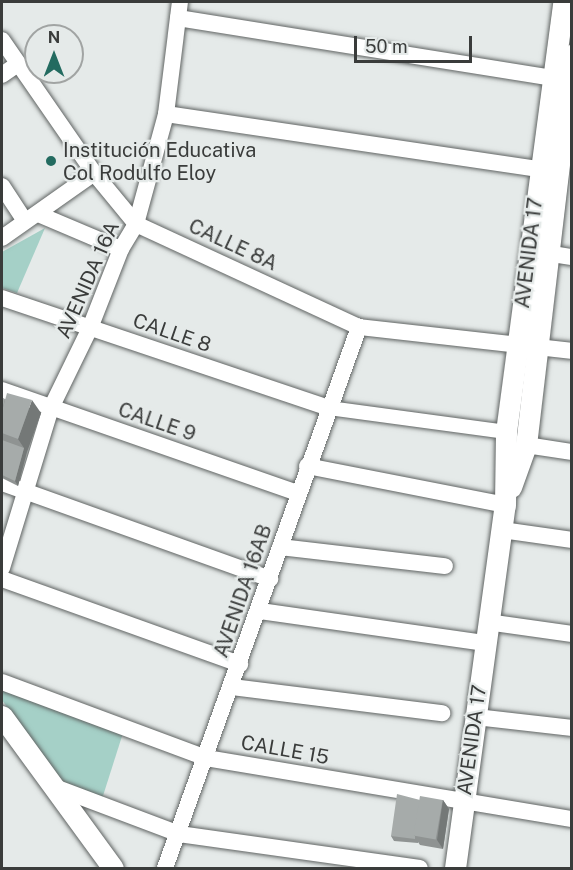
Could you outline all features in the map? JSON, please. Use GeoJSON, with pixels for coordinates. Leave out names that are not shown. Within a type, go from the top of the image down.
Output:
{"type":"FeatureCollection","features":[{"type":"Feature","properties":{"kind":"street","name":"AVENIDA 17"},"geometry":{"type":"LineString","coordinates":[[505,505],[526,445],[526,345],[539,169],[563,2]]}},
{"type":"Feature","properties":{"kind":"street"},"geometry":{"type":"LineString","coordinates":[[179,10],[552,78]]}},
{"type":"Feature","properties":{"kind":"street","name":"AVENIDA 16A"},"geometry":{"type":"LineString","coordinates":[[2,568],[51,408],[90,328],[121,249],[136,224],[165,114],[179,10]]}},
{"type":"Feature","properties":{"kind":"street","name":"CALLE 8A"},"geometry":{"type":"LineString","coordinates":[[2,40],[94,173],[136,224],[359,327],[526,345]]}},
{"type":"Feature","properties":{"kind":"street","name":"AVENIDA 17"},"geometry":{"type":"LineString","coordinates":[[455,868],[485,633],[505,505],[506,432],[566,152],[572,55]]}},
{"type":"Feature","properties":{"kind":"street"},"geometry":{"type":"LineString","coordinates":[[2,75],[18,64]]}},
{"type":"Feature","properties":{"kind":"street"},"geometry":{"type":"LineString","coordinates":[[165,114],[539,169]]}},
{"type":"Feature","properties":{"kind":"street"},"geometry":{"type":"LineString","coordinates":[[2,238],[94,173]]}},
{"type":"Feature","properties":{"kind":"street"},"geometry":{"type":"LineString","coordinates":[[2,186],[32,218],[121,249]]}},
{"type":"Feature","properties":{"kind":"street"},"geometry":{"type":"LineString","coordinates":[[546,253],[572,257]]}},
{"type":"Feature","properties":{"kind":"street","name":"CALLE 8"},"geometry":{"type":"LineString","coordinates":[[2,298],[329,408]]}},
{"type":"Feature","properties":{"kind":"street","name":"AVENIDA 16AB"},"geometry":{"type":"LineString","coordinates":[[165,868],[260,611],[307,466],[359,327]]}},
{"type":"Feature","properties":{"kind":"street"},"geometry":{"type":"LineString","coordinates":[[526,345],[572,351]]}},
{"type":"Feature","properties":{"kind":"street","name":"CALLE 9"},"geometry":{"type":"LineString","coordinates":[[2,390],[298,493]]}},
{"type":"Feature","properties":{"kind":"street"},"geometry":{"type":"LineString","coordinates":[[329,408],[506,432]]}},
{"type":"Feature","properties":{"kind":"street"},"geometry":{"type":"LineString","coordinates":[[526,445],[572,452]]}},
{"type":"Feature","properties":{"kind":"street"},"geometry":{"type":"LineString","coordinates":[[307,466],[505,505]]}},
{"type":"Feature","properties":{"kind":"street"},"geometry":{"type":"LineString","coordinates":[[2,483],[270,579]]}},
{"type":"Feature","properties":{"kind":"street"},"geometry":{"type":"LineString","coordinates":[[502,530],[572,540]]}},
{"type":"Feature","properties":{"kind":"street"},"geometry":{"type":"LineString","coordinates":[[280,547],[445,566]]}},
{"type":"Feature","properties":{"kind":"street"},"geometry":{"type":"LineString","coordinates":[[2,579],[240,664]]}},
{"type":"Feature","properties":{"kind":"street"},"geometry":{"type":"LineString","coordinates":[[260,611],[485,633],[572,634]]}},
{"type":"Feature","properties":{"kind":"street","name":"CALLE 15"},"geometry":{"type":"LineString","coordinates":[[2,682],[206,758],[572,819]]}},
{"type":"Feature","properties":{"kind":"street"},"geometry":{"type":"LineString","coordinates":[[232,687],[442,713]]}},
{"type":"Feature","properties":{"kind":"street"},"geometry":{"type":"LineString","coordinates":[[2,716],[113,868]]}},
{"type":"Feature","properties":{"kind":"street"},"geometry":{"type":"LineString","coordinates":[[476,717],[572,728]]}},
{"type":"Feature","properties":{"kind":"street"},"geometry":{"type":"LineString","coordinates":[[52,786],[179,834],[420,868]]}},
{"type":"Feature","properties":{"kind":"green space"},"geometry":{"type":"Polygon","coordinates":[[[45,228],[17,293],[2,288],[2,252],[45,228]]]}},
{"type":"Feature","properties":{"kind":"green space"},"geometry":{"type":"Polygon","coordinates":[[[2,688],[123,733],[102,799],[62,784],[2,700],[2,688]]]}},
{"type":"Feature","properties":{"kind":"building"},"geometry":{"type":"Polygon","coordinates":[[[7,393],[32,400],[18,439],[2,433],[2,411],[7,393]]]}},
{"type":"Feature","properties":{"kind":"building"},"geometry":{"type":"Polygon","coordinates":[[[2,440],[24,448],[15,481],[2,475],[2,440]]]}},
{"type":"Feature","properties":{"kind":"building"},"geometry":{"type":"Polygon","coordinates":[[[397,794],[420,800],[415,839],[391,836],[397,794]]]}},
{"type":"Feature","properties":{"kind":"building"},"geometry":{"type":"Polygon","coordinates":[[[420,796],[443,800],[436,839],[413,835],[420,796]]]}},
{"type":"Feature","properties":{"kind":"place","name":"Institución Educativa Col Rodulfo Eloy"},"geometry":{"type":"Point","coordinates":[51,161]}}]}
